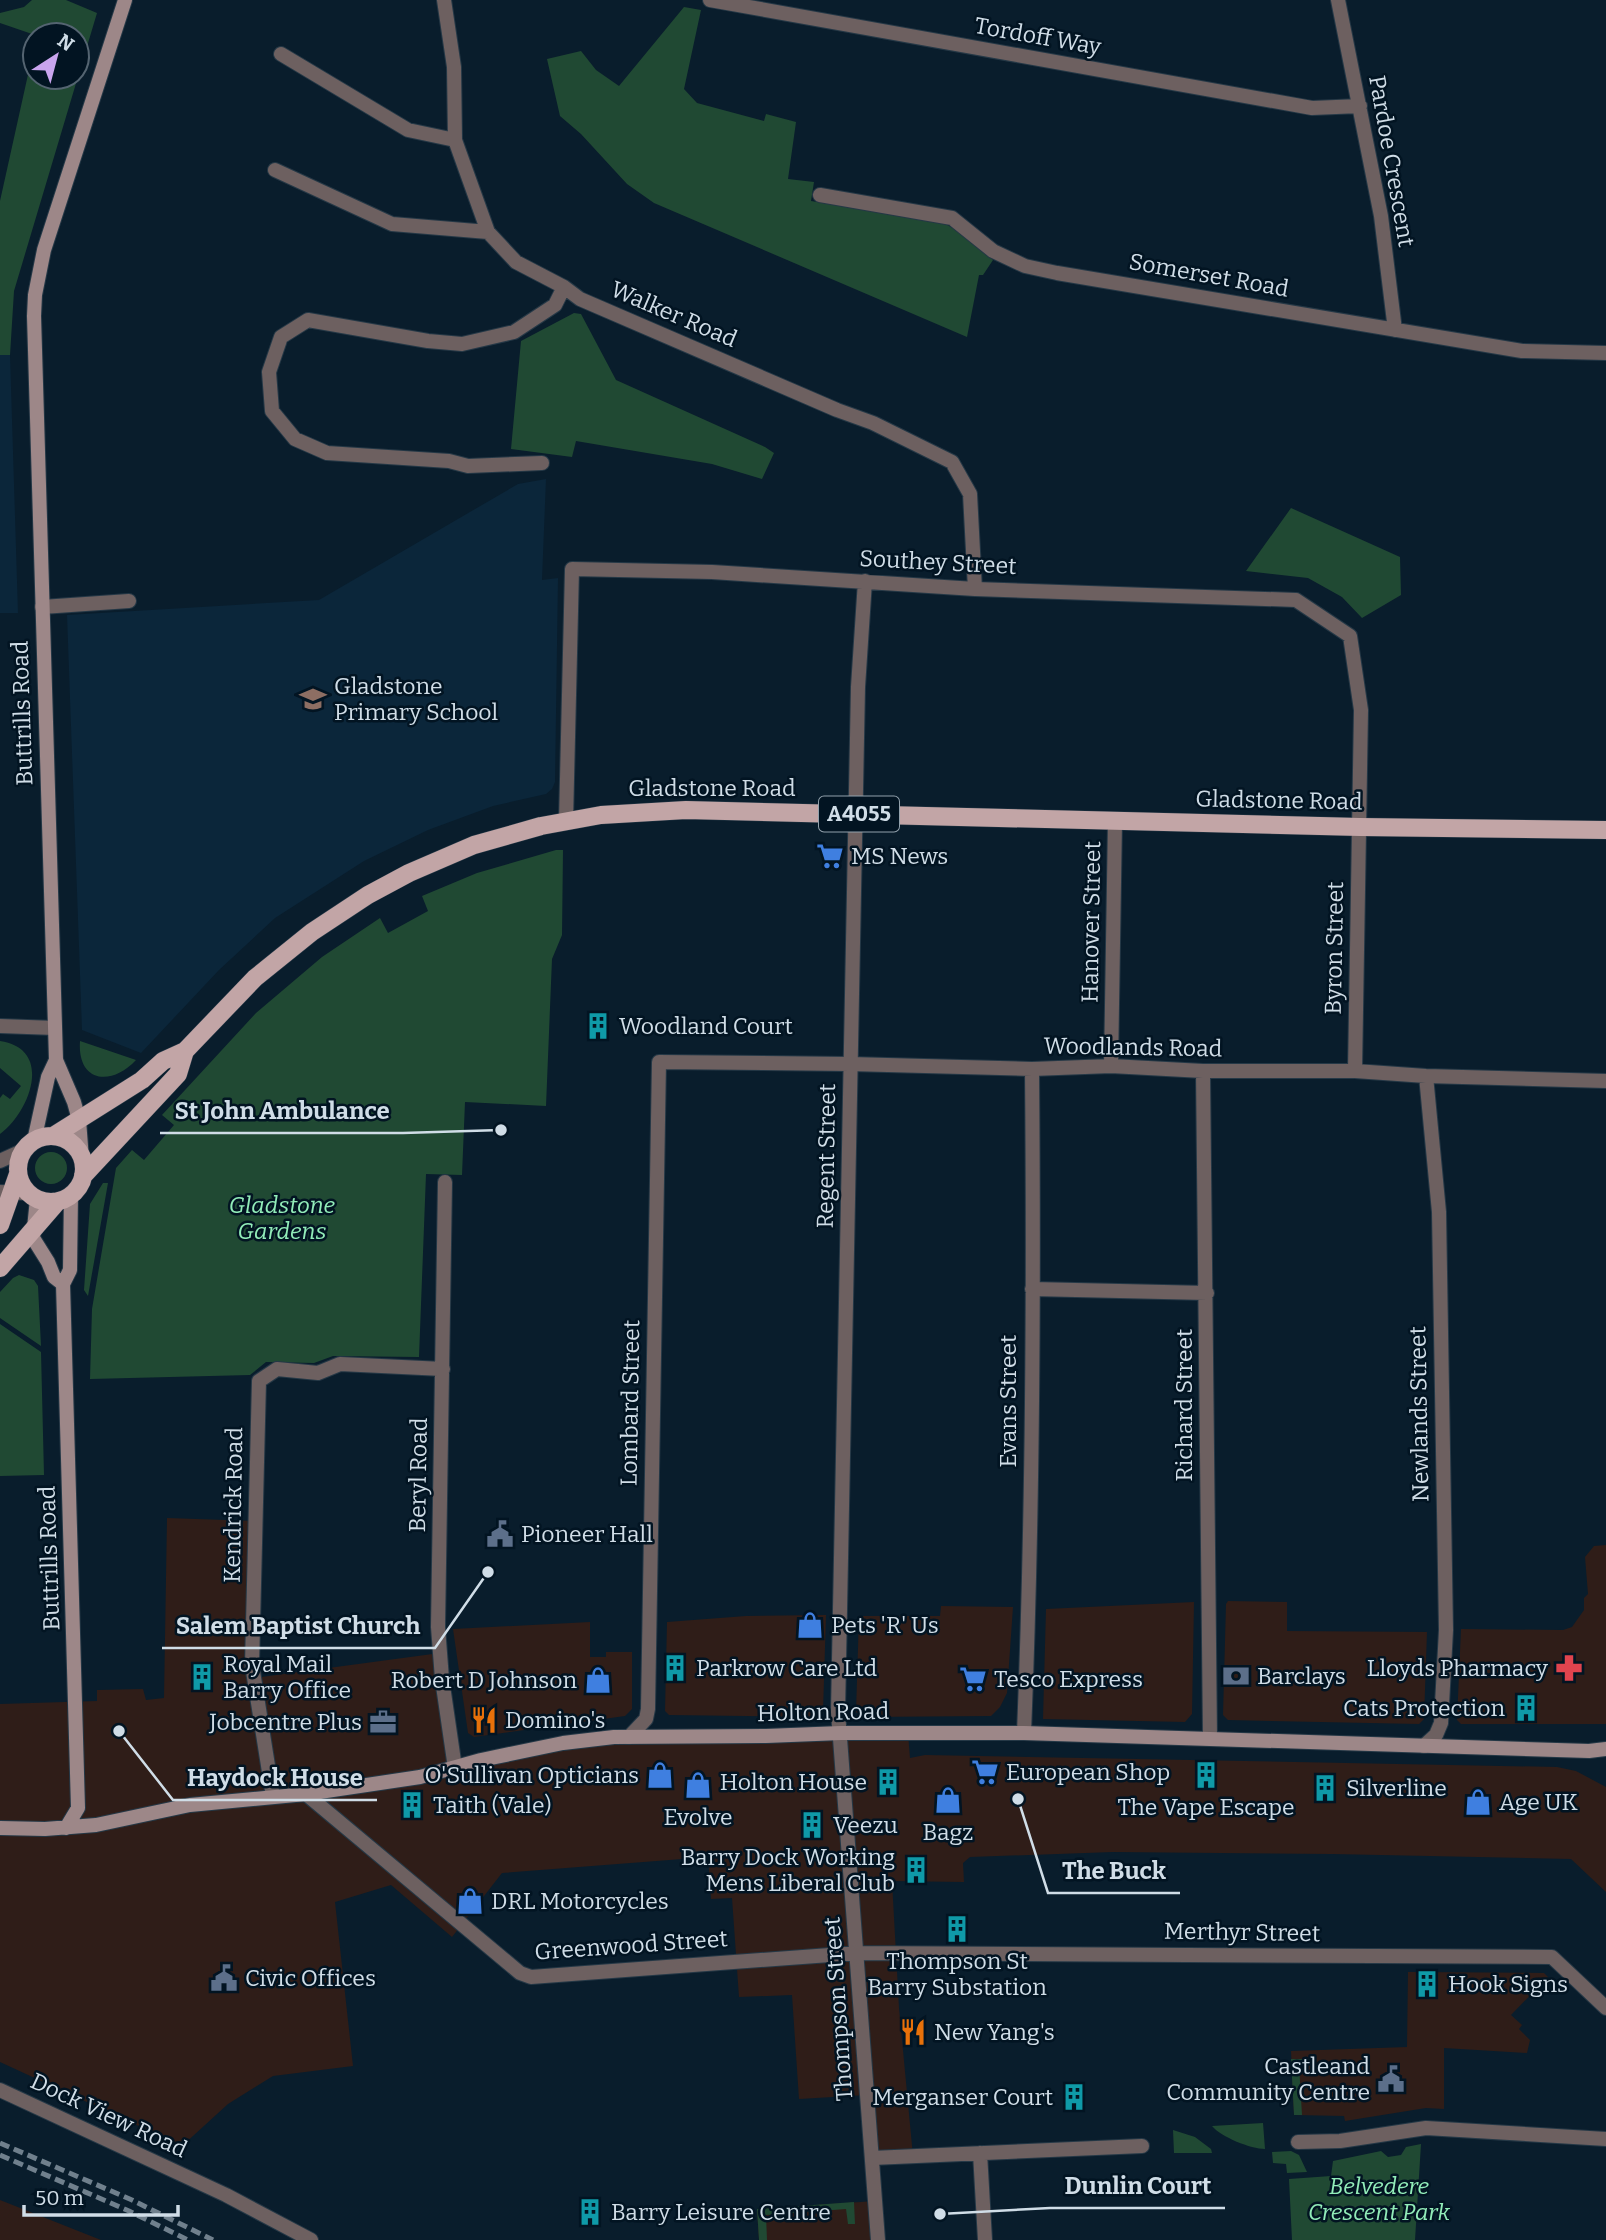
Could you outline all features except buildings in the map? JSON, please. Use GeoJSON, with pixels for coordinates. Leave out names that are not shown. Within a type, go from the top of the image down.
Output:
{"type":"FeatureCollection","features":[{"type":"Feature","properties":{"kind":"main road","name":"Gladstone Road"},"geometry":{"type":"LineString","coordinates":[[53,1136],[142,1080],[163,1061],[185,1051],[273,961],[368,895],[434,860],[474,845],[566,821],[625,812],[685,810],[1360,827],[1606,830]]}},
{"type":"Feature","properties":{"kind":"main road","name":"Gladstone Road"},"geometry":{"type":"LineString","coordinates":[[82,1167],[178,1074],[185,1051]]}},
{"type":"Feature","properties":{"kind":"main road"},"geometry":{"type":"LineString","coordinates":[[0,1225],[19,1194],[18,1163],[29,1145],[53,1136],[69,1142],[77,1149],[82,1167],[76,1190],[65,1197],[0,1268]]}},
{"type":"Feature","properties":{"kind":"main road"},"geometry":{"type":"LineString","coordinates":[[19,1194],[47,1202],[65,1197]]}},
{"type":"Feature","properties":{"kind":"street","name":"Buttrills Road"},"geometry":{"type":"LineString","coordinates":[[82,1167],[79,1121],[56,1060],[35,295],[44,250],[125,0]]}},
{"type":"Feature","properties":{"kind":"street","name":"Walker Road"},"geometry":{"type":"LineString","coordinates":[[444,0],[454,67],[455,140],[488,232],[516,262],[564,287],[580,299],[873,423],[952,462],[970,494],[975,589]]}},
{"type":"Feature","properties":{"kind":"street","name":"Tordoff Way"},"geometry":{"type":"LineString","coordinates":[[710,0],[1312,108],[1360,106]]}},
{"type":"Feature","properties":{"kind":"street","name":"Pardoe Crescent"},"geometry":{"type":"LineString","coordinates":[[1338,0],[1381,216],[1395,330]]}},
{"type":"Feature","properties":{"kind":"street"},"geometry":{"type":"LineString","coordinates":[[281,54],[408,130],[455,140]]}},
{"type":"Feature","properties":{"kind":"street"},"geometry":{"type":"LineString","coordinates":[[275,170],[392,224],[488,232]]}},
{"type":"Feature","properties":{"kind":"street","name":"Somerset Road"},"geometry":{"type":"LineString","coordinates":[[820,195],[952,218],[993,250],[1025,266],[1522,351],[1606,353]]}},
{"type":"Feature","properties":{"kind":"street"},"geometry":{"type":"LineString","coordinates":[[542,463],[468,466],[449,461],[327,453],[295,439],[272,411],[269,372],[281,337],[308,320],[428,341],[462,344],[514,332],[555,305],[564,287]]}},
{"type":"Feature","properties":{"kind":"street","name":"Southey Street"},"geometry":{"type":"LineString","coordinates":[[566,821],[564,802],[572,569],[712,572],[975,589],[1296,600],[1350,636],[1361,710],[1360,827]]}},
{"type":"Feature","properties":{"kind":"street","name":"Regent Street"},"geometry":{"type":"LineString","coordinates":[[841,1733],[838,1712],[850,1064],[858,687],[865,581]]}},
{"type":"Feature","properties":{"kind":"street"},"geometry":{"type":"LineString","coordinates":[[42,607],[129,601]]}},
{"type":"Feature","properties":{"kind":"street","name":"Hanover Street"},"geometry":{"type":"LineString","coordinates":[[1111,1066],[1115,821]]}},
{"type":"Feature","properties":{"kind":"street","name":"Byron Street"},"geometry":{"type":"LineString","coordinates":[[1354,1072],[1360,827]]}},
{"type":"Feature","properties":{"kind":"street"},"geometry":{"type":"LineString","coordinates":[[0,1026],[55,1028]]}},
{"type":"Feature","properties":{"kind":"street","name":"Buttrills Road"},"geometry":{"type":"LineString","coordinates":[[29,1145],[48,1077],[56,1060]]}},
{"type":"Feature","properties":{"kind":"street","name":"Woodlands Road"},"geometry":{"type":"LineString","coordinates":[[659,1062],[1032,1069],[1111,1066],[1203,1072],[1354,1072],[1606,1081]]}},
{"type":"Feature","properties":{"kind":"street","name":"Lombard Street"},"geometry":{"type":"LineString","coordinates":[[629,1737],[646,1719],[648,1709],[659,1062]]}},
{"type":"Feature","properties":{"kind":"street","name":"Evans Street"},"geometry":{"type":"LineString","coordinates":[[1024,1733],[1029,1605],[1032,1069]]}},
{"type":"Feature","properties":{"kind":"street","name":"Richard Street"},"geometry":{"type":"LineString","coordinates":[[1203,1072],[1210,1738]]}},
{"type":"Feature","properties":{"kind":"street","name":"Newlands Street"},"geometry":{"type":"LineString","coordinates":[[1424,1746],[1436,1735],[1441,1723],[1446,1630],[1439,1212],[1426,1076]]}},
{"type":"Feature","properties":{"kind":"street"},"geometry":{"type":"LineString","coordinates":[[0,1161],[29,1145]]}},
{"type":"Feature","properties":{"kind":"street","name":"Beryl Road"},"geometry":{"type":"LineString","coordinates":[[445,1182],[438,1627],[442,1679],[455,1768]]}},
{"type":"Feature","properties":{"kind":"street"},"geometry":{"type":"LineString","coordinates":[[19,1194],[33,1230],[33,1238],[54,1277],[63,1284]]}},
{"type":"Feature","properties":{"kind":"street","name":"Buttrills Road"},"geometry":{"type":"LineString","coordinates":[[65,1197],[70,1270],[63,1284],[78,1787],[78,1808],[66,1828]]}},
{"type":"Feature","properties":{"kind":"street"},"geometry":{"type":"LineString","coordinates":[[1032,1289],[1207,1293]]}},
{"type":"Feature","properties":{"kind":"street","name":"Kendrick Road"},"geometry":{"type":"LineString","coordinates":[[273,1797],[252,1665],[259,1381],[277,1369],[318,1373],[340,1364],[443,1369]]}},
{"type":"Feature","properties":{"kind":"street","name":"Thompson Street"},"geometry":{"type":"LineString","coordinates":[[841,1733],[878,2240]]}},
{"type":"Feature","properties":{"kind":"street","name":"Holton Road"},"geometry":{"type":"LineString","coordinates":[[0,1828],[96,1825],[190,1805],[306,1794],[421,1777],[481,1760],[563,1743],[629,1737],[1024,1733],[1589,1751],[1606,1749]]}},
{"type":"Feature","properties":{"kind":"street","name":"Greenwood Street"},"geometry":{"type":"LineString","coordinates":[[306,1794],[520,1972],[531,1977],[857,1953]]}},
{"type":"Feature","properties":{"kind":"street","name":"Merthyr Street"},"geometry":{"type":"LineString","coordinates":[[857,1953],[1552,1957],[1606,2008]]}},
{"type":"Feature","properties":{"kind":"street","name":"Dock View Road"},"geometry":{"type":"LineString","coordinates":[[0,2090],[226,2195],[311,2240]]}},
{"type":"Feature","properties":{"kind":"street"},"geometry":{"type":"LineString","coordinates":[[1298,2142],[1340,2141],[1426,2127],[1606,2140]]}},
{"type":"Feature","properties":{"kind":"street"},"geometry":{"type":"LineString","coordinates":[[872,2158],[1142,2146]]}},
{"type":"Feature","properties":{"kind":"street"},"geometry":{"type":"LineString","coordinates":[[979,2153],[985,2240]]}},
{"type":"Feature","properties":{"kind":"shaded area"},"geometry":{"type":"Polygon","coordinates":[[[0,355],[10,355],[18,613],[0,613],[0,355]]]}},
{"type":"Feature","properties":{"kind":"shaded area","name":"Gladstone Primary School"},"geometry":{"type":"Polygon","coordinates":[[[546,479],[542,580],[558,578],[555,782],[552,789],[546,794],[493,806],[428,830],[364,861],[275,918],[219,970],[141,1053],[82,1030],[67,615],[319,600],[518,484],[546,479]]]}},
{"type":"Feature","properties":{"kind":"shaded area"},"geometry":{"type":"Polygon","coordinates":[[[167,1518],[255,1521],[254,1678],[440,1653],[455,1768],[563,1743],[908,1733],[910,1758],[925,1755],[1557,1767],[1576,1771],[1606,1787],[1606,1892],[1571,1859],[1332,1854],[1113,1852],[970,1857],[963,1863],[964,1882],[892,1881],[899,2008],[913,2156],[872,2158],[867,2095],[799,2099],[792,1995],[739,1997],[732,1898],[711,1899],[708,1857],[502,1873],[452,1937],[391,1885],[335,1902],[353,2066],[273,2076],[228,2104],[182,2146],[0,2062],[0,1704],[97,1701],[97,1690],[143,1689],[146,1700],[164,1698],[167,1518]]]}},
{"type":"Feature","properties":{"kind":"shaded area"},"geometry":{"type":"Polygon","coordinates":[[[1606,1545],[1606,1724],[1461,1724],[1457,1720],[1461,1629],[1563,1630],[1572,1627],[1584,1610],[1584,1598],[1588,1594],[1585,1557],[1594,1546],[1606,1545]]]}},
{"type":"Feature","properties":{"kind":"shaded area"},"geometry":{"type":"Polygon","coordinates":[[[1228,1601],[1287,1602],[1287,1631],[1427,1632],[1424,1719],[1419,1724],[1228,1720],[1223,1715],[1228,1601]]]}},
{"type":"Feature","properties":{"kind":"shaded area"},"geometry":{"type":"Polygon","coordinates":[[[1194,1602],[1192,1714],[1185,1722],[1043,1719],[1046,1609],[1194,1602]]]}},
{"type":"Feature","properties":{"kind":"shaded area"},"geometry":{"type":"Polygon","coordinates":[[[941,1606],[1013,1607],[1007,1693],[1000,1707],[991,1716],[862,1717],[856,1712],[859,1616],[940,1616],[941,1606]]]}},
{"type":"Feature","properties":{"kind":"shaded area"},"geometry":{"type":"Polygon","coordinates":[[[826,1615],[823,1712],[819,1717],[669,1715],[665,1711],[667,1622],[746,1616],[826,1615]]]}},
{"type":"Feature","properties":{"kind":"shaded area"},"geometry":{"type":"Polygon","coordinates":[[[590,1622],[590,1657],[606,1657],[606,1652],[632,1652],[632,1709],[625,1716],[474,1737],[468,1733],[453,1629],[590,1622]]]}},
{"type":"Feature","properties":{"kind":"shaded area"},"geometry":{"type":"Polygon","coordinates":[[[1408,1972],[1544,1973],[1548,1977],[1511,2015],[1522,2025],[1519,2029],[1530,2040],[1527,2053],[1444,2048],[1444,2109],[1426,2108],[1345,2121],[1344,2116],[1294,2115],[1291,2051],[1407,2047],[1408,1972]]]}},
{"type":"Feature","properties":{"kind":"shaded area"},"geometry":{"type":"Polygon","coordinates":[[[0,2200],[101,2240],[0,2240],[0,2200]]]}},
{"type":"Feature","properties":{"kind":"shaded area"},"geometry":{"type":"Polygon","coordinates":[[[875,2201],[878,2240],[759,2240],[757,2209],[875,2201]]]}},
{"type":"Feature","properties":{"kind":"green space"},"geometry":{"type":"Polygon","coordinates":[[[32,0],[66,0],[97,13],[91,33],[91,21],[21,21],[21,30],[0,23],[0,13],[24,7],[32,0]]]}},
{"type":"Feature","properties":{"kind":"green space"},"geometry":{"type":"Polygon","coordinates":[[[684,7],[701,10],[684,89],[697,103],[764,121],[766,114],[796,122],[788,179],[814,182],[811,201],[940,221],[969,237],[993,260],[983,275],[979,275],[967,337],[654,203],[627,184],[581,134],[560,116],[547,59],[581,51],[596,70],[619,86],[684,7]]]}},
{"type":"Feature","properties":{"kind":"green space"},"geometry":{"type":"Polygon","coordinates":[[[24,91],[74,91],[14,291],[10,355],[0,355],[0,201],[24,91]]]}},
{"type":"Feature","properties":{"kind":"green space"},"geometry":{"type":"Polygon","coordinates":[[[574,313],[581,314],[616,380],[774,453],[762,479],[712,464],[576,441],[572,457],[511,449],[521,341],[574,313]]]}},
{"type":"Feature","properties":{"kind":"green space"},"geometry":{"type":"Polygon","coordinates":[[[1291,508],[1400,557],[1401,595],[1362,618],[1342,597],[1308,578],[1246,571],[1291,508]]]}},
{"type":"Feature","properties":{"kind":"green space","name":"Gladstone Gardens"},"geometry":{"type":"Polygon","coordinates":[[[563,850],[562,935],[552,959],[546,1106],[465,1102],[462,1175],[426,1174],[419,1357],[333,1356],[314,1363],[266,1362],[250,1375],[90,1379],[92,1309],[116,1168],[132,1150],[144,1160],[174,1125],[162,1115],[256,1013],[322,957],[380,918],[388,933],[428,911],[422,896],[477,873],[563,850]]]}},
{"type":"Feature","properties":{"kind":"green space"},"geometry":{"type":"Polygon","coordinates":[[[0,1041],[17,1046],[27,1056],[32,1068],[32,1082],[20,1111],[0,1134],[0,1098],[3,1094],[10,1099],[21,1086],[0,1068],[0,1041]]]}},
{"type":"Feature","properties":{"kind":"green space"},"geometry":{"type":"Polygon","coordinates":[[[80,1041],[136,1060],[116,1074],[98,1076],[84,1065],[80,1041]]]}},
{"type":"Feature","properties":{"kind":"green space"},"geometry":{"type":"Polygon","coordinates":[[[51,1152],[62,1157],[67,1168],[62,1179],[51,1184],[40,1179],[35,1168],[40,1157],[51,1152]]]}},
{"type":"Feature","properties":{"kind":"green space"},"geometry":{"type":"Polygon","coordinates":[[[103,1183],[108,1183],[88,1296],[84,1290],[90,1204],[103,1183]]]}},
{"type":"Feature","properties":{"kind":"green space"},"geometry":{"type":"Polygon","coordinates":[[[19,1275],[34,1280],[38,1286],[41,1346],[0,1318],[0,1292],[19,1275]]]}},
{"type":"Feature","properties":{"kind":"green space"},"geometry":{"type":"Polygon","coordinates":[[[0,1324],[41,1352],[44,1475],[0,1476],[0,1324]]]}},
{"type":"Feature","properties":{"kind":"green space"},"geometry":{"type":"Polygon","coordinates":[[[1291,2059],[1311,2059],[1314,2064],[1299,2064],[1302,2115],[1294,2115],[1291,2059]]]}},
{"type":"Feature","properties":{"kind":"green space"},"geometry":{"type":"Polygon","coordinates":[[[1263,2123],[1265,2149],[1237,2142],[1212,2126],[1263,2123]]]}},
{"type":"Feature","properties":{"kind":"green space"},"geometry":{"type":"Polygon","coordinates":[[[1173,2130],[1195,2137],[1211,2149],[1212,2153],[1174,2153],[1173,2130]]]}},
{"type":"Feature","properties":{"kind":"green space","name":"Belvedere Crescent Park"},"geometry":{"type":"Polygon","coordinates":[[[1421,2144],[1415,2240],[1292,2240],[1289,2179],[1331,2176],[1333,2161],[1381,2151],[1388,2157],[1401,2155],[1406,2147],[1421,2144]]]}},
{"type":"Feature","properties":{"kind":"green space"},"geometry":{"type":"Polygon","coordinates":[[[1291,2151],[1299,2155],[1307,2172],[1287,2173],[1286,2164],[1273,2163],[1272,2152],[1291,2151]]]}},
{"type":"Feature","properties":{"kind":"green space"},"geometry":{"type":"Polygon","coordinates":[[[854,2202],[855,2224],[848,2224],[846,2209],[766,2215],[767,2240],[759,2240],[757,2209],[854,2202]]]}},
{"type":"Feature","properties":{"kind":"railway"},"geometry":{"type":"LineString","coordinates":[[0,2143],[132,2200],[213,2240]]}},
{"type":"Feature","properties":{"kind":"railway"},"geometry":{"type":"LineString","coordinates":[[0,2155],[129,2211],[188,2240]]}},
{"type":"Feature","properties":{"kind":"place","name":"Gladstone Primary School"},"geometry":{"type":"Point","coordinates":[313,699]}},
{"type":"Feature","properties":{"kind":"place","name":"MS News"},"geometry":{"type":"Point","coordinates":[830,856]}},
{"type":"Feature","properties":{"kind":"place","name":"Woodland Court"},"geometry":{"type":"Point","coordinates":[598,1026]}},
{"type":"Feature","properties":{"kind":"place","name":"St John Ambulance"},"geometry":{"type":"Point","coordinates":[501,1130]}},
{"type":"Feature","properties":{"kind":"place","name":"Pioneer Hall"},"geometry":{"type":"Point","coordinates":[500,1534]}},
{"type":"Feature","properties":{"kind":"place","name":"Salem Baptist Church"},"geometry":{"type":"Point","coordinates":[488,1572]}},
{"type":"Feature","properties":{"kind":"place","name":"Pets 'R' Us"},"geometry":{"type":"Point","coordinates":[810,1625]}},
{"type":"Feature","properties":{"kind":"place","name":"Parkrow Care Ltd"},"geometry":{"type":"Point","coordinates":[675,1668]}},
{"type":"Feature","properties":{"kind":"place","name":"Lloyds Pharmacy"},"geometry":{"type":"Point","coordinates":[1569,1668]}},
{"type":"Feature","properties":{"kind":"place","name":"Barclays"},"geometry":{"type":"Point","coordinates":[1236,1676]}},
{"type":"Feature","properties":{"kind":"place","name":"Royal Mail Barry Office"},"geometry":{"type":"Point","coordinates":[202,1677]}},
{"type":"Feature","properties":{"kind":"place","name":"Tesco Express"},"geometry":{"type":"Point","coordinates":[973,1679]}},
{"type":"Feature","properties":{"kind":"place","name":"Robert D Johnson"},"geometry":{"type":"Point","coordinates":[598,1680]}},
{"type":"Feature","properties":{"kind":"place","name":"Cats Protection"},"geometry":{"type":"Point","coordinates":[1526,1708]}},
{"type":"Feature","properties":{"kind":"place","name":"Domino's"},"geometry":{"type":"Point","coordinates":[484,1720]}},
{"type":"Feature","properties":{"kind":"place","name":"Jobcentre Plus"},"geometry":{"type":"Point","coordinates":[383,1722]}},
{"type":"Feature","properties":{"kind":"place","name":"Haydock House"},"geometry":{"type":"Point","coordinates":[119,1731]}},
{"type":"Feature","properties":{"kind":"place","name":"European Shop"},"geometry":{"type":"Point","coordinates":[985,1772]}},
{"type":"Feature","properties":{"kind":"place","name":"O'Sullivan Opticians"},"geometry":{"type":"Point","coordinates":[660,1775]}},
{"type":"Feature","properties":{"kind":"place","name":"The Vape Escape"},"geometry":{"type":"Point","coordinates":[1206,1775]}},
{"type":"Feature","properties":{"kind":"place","name":"Holton House"},"geometry":{"type":"Point","coordinates":[888,1782]}},
{"type":"Feature","properties":{"kind":"place","name":"Evolve"},"geometry":{"type":"Point","coordinates":[698,1785]}},
{"type":"Feature","properties":{"kind":"place","name":"Silverline"},"geometry":{"type":"Point","coordinates":[1325,1788]}},
{"type":"Feature","properties":{"kind":"place","name":"The Buck"},"geometry":{"type":"Point","coordinates":[1018,1799]}},
{"type":"Feature","properties":{"kind":"place","name":"Bagz"},"geometry":{"type":"Point","coordinates":[948,1800]}},
{"type":"Feature","properties":{"kind":"place","name":"Age UK"},"geometry":{"type":"Point","coordinates":[1478,1802]}},
{"type":"Feature","properties":{"kind":"place","name":"Taith (Vale)"},"geometry":{"type":"Point","coordinates":[412,1805]}},
{"type":"Feature","properties":{"kind":"place","name":"Veezu"},"geometry":{"type":"Point","coordinates":[812,1825]}},
{"type":"Feature","properties":{"kind":"place","name":"Barry Dock Working Mens Liberal Club"},"geometry":{"type":"Point","coordinates":[916,1870]}},
{"type":"Feature","properties":{"kind":"place","name":"DRL Motorcycles"},"geometry":{"type":"Point","coordinates":[470,1901]}},
{"type":"Feature","properties":{"kind":"place","name":"Thompson St Barry Substation"},"geometry":{"type":"Point","coordinates":[957,1929]}},
{"type":"Feature","properties":{"kind":"place","name":"Civic Offices"},"geometry":{"type":"Point","coordinates":[224,1978]}},
{"type":"Feature","properties":{"kind":"place","name":"Hook Signs"},"geometry":{"type":"Point","coordinates":[1427,1984]}},
{"type":"Feature","properties":{"kind":"place","name":"New Yang's"},"geometry":{"type":"Point","coordinates":[913,2032]}},
{"type":"Feature","properties":{"kind":"place","name":"Castleand Community Centre"},"geometry":{"type":"Point","coordinates":[1391,2079]}},
{"type":"Feature","properties":{"kind":"place","name":"Merganser Court"},"geometry":{"type":"Point","coordinates":[1074,2097]}},
{"type":"Feature","properties":{"kind":"place","name":"Barry Leisure Centre"},"geometry":{"type":"Point","coordinates":[590,2212]}},
{"type":"Feature","properties":{"kind":"place","name":"Dunlin Court"},"geometry":{"type":"Point","coordinates":[940,2214]}}]}
